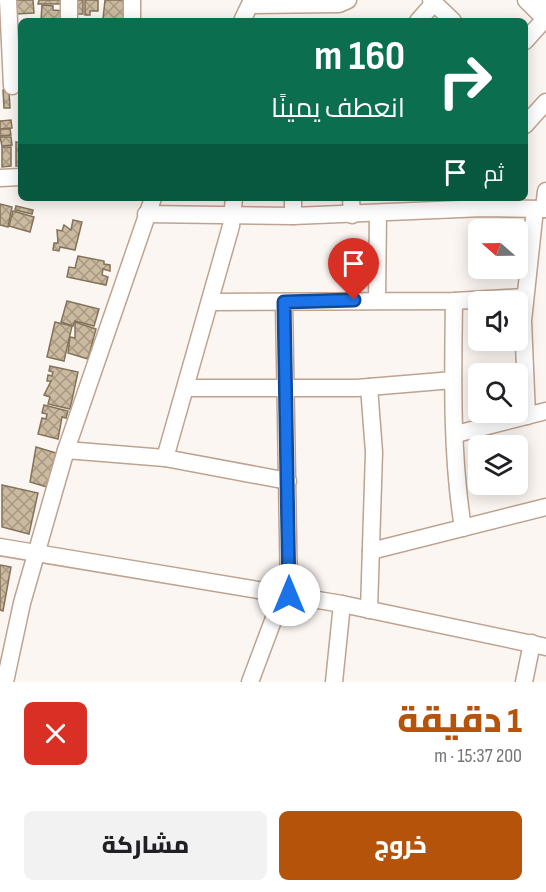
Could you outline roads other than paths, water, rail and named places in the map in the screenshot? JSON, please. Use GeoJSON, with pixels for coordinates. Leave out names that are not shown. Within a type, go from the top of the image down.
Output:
{"type":"FeatureCollection","features":[{"type":"Feature","properties":{"kind":"street"},"geometry":{"type":"LineString","coordinates":[[8,0],[11,86]]}},
{"type":"Feature","properties":{"kind":"street"},"geometry":{"type":"LineString","coordinates":[[69,0],[69,18]]}},
{"type":"Feature","properties":{"kind":"street"},"geometry":{"type":"LineString","coordinates":[[132,0],[132,18]]}},
{"type":"Feature","properties":{"kind":"street"},"geometry":{"type":"LineString","coordinates":[[243,18],[251,2],[333,4],[348,0]]}},
{"type":"Feature","properties":{"kind":"street"},"geometry":{"type":"LineString","coordinates":[[526,0],[546,20]]}},
{"type":"Feature","properties":{"kind":"street"},"geometry":{"type":"LineString","coordinates":[[528,38],[546,20],[545,0]]}},
{"type":"Feature","properties":{"kind":"street"},"geometry":{"type":"LineString","coordinates":[[420,18],[432,2],[450,18]]}},
{"type":"Feature","properties":{"kind":"street"},"geometry":{"type":"LineString","coordinates":[[528,122],[546,102]]}},
{"type":"Feature","properties":{"kind":"street"},"geometry":{"type":"LineString","coordinates":[[0,178],[18,177]]}},
{"type":"Feature","properties":{"kind":"street"},"geometry":{"type":"LineString","coordinates":[[526,291],[546,192]]}},
{"type":"Feature","properties":{"kind":"street"},"geometry":{"type":"LineString","coordinates":[[5,682],[36,554],[66,450],[152,201]]}},
{"type":"Feature","properties":{"kind":"street"},"geometry":{"type":"LineString","coordinates":[[165,458],[211,302],[233,215],[234,201]]}},
{"type":"Feature","properties":{"kind":"street"},"geometry":{"type":"LineString","coordinates":[[293,201],[293,216]]}},
{"type":"Feature","properties":{"kind":"street"},"geometry":{"type":"LineString","coordinates":[[146,214],[293,216],[352,206],[378,213],[427,204],[484,203],[542,209]]}},
{"type":"Feature","properties":{"kind":"street"},"geometry":{"type":"LineString","coordinates":[[377,300],[378,213]]}},
{"type":"Feature","properties":{"kind":"street"},"geometry":{"type":"LineString","coordinates":[[211,302],[468,300]]}},
{"type":"Feature","properties":{"kind":"street"},"geometry":{"type":"LineString","coordinates":[[454,301],[455,466],[463,528]]}},
{"type":"Feature","properties":{"kind":"street"},"geometry":{"type":"LineString","coordinates":[[250,682],[286,595],[288,481],[284,302]]}},
{"type":"Feature","properties":{"kind":"street"},"geometry":{"type":"LineString","coordinates":[[186,388],[369,387],[453,380]]}},
{"type":"Feature","properties":{"kind":"street"},"geometry":{"type":"LineString","coordinates":[[369,387],[374,452],[369,610]]}},
{"type":"Feature","properties":{"kind":"street"},"geometry":{"type":"LineString","coordinates":[[528,416],[546,411]]}},
{"type":"Feature","properties":{"kind":"street"},"geometry":{"type":"LineString","coordinates":[[456,434],[499,423]]}},
{"type":"Feature","properties":{"kind":"street"},"geometry":{"type":"LineString","coordinates":[[66,450],[165,458],[288,481]]}},
{"type":"Feature","properties":{"kind":"street"},"geometry":{"type":"LineString","coordinates":[[371,551],[546,507]]}},
{"type":"Feature","properties":{"kind":"street"},"geometry":{"type":"LineString","coordinates":[[0,547],[342,604],[539,645],[524,682]]}},
{"type":"Feature","properties":{"kind":"street"},"geometry":{"type":"LineString","coordinates":[[334,682],[342,604]]}}]}
